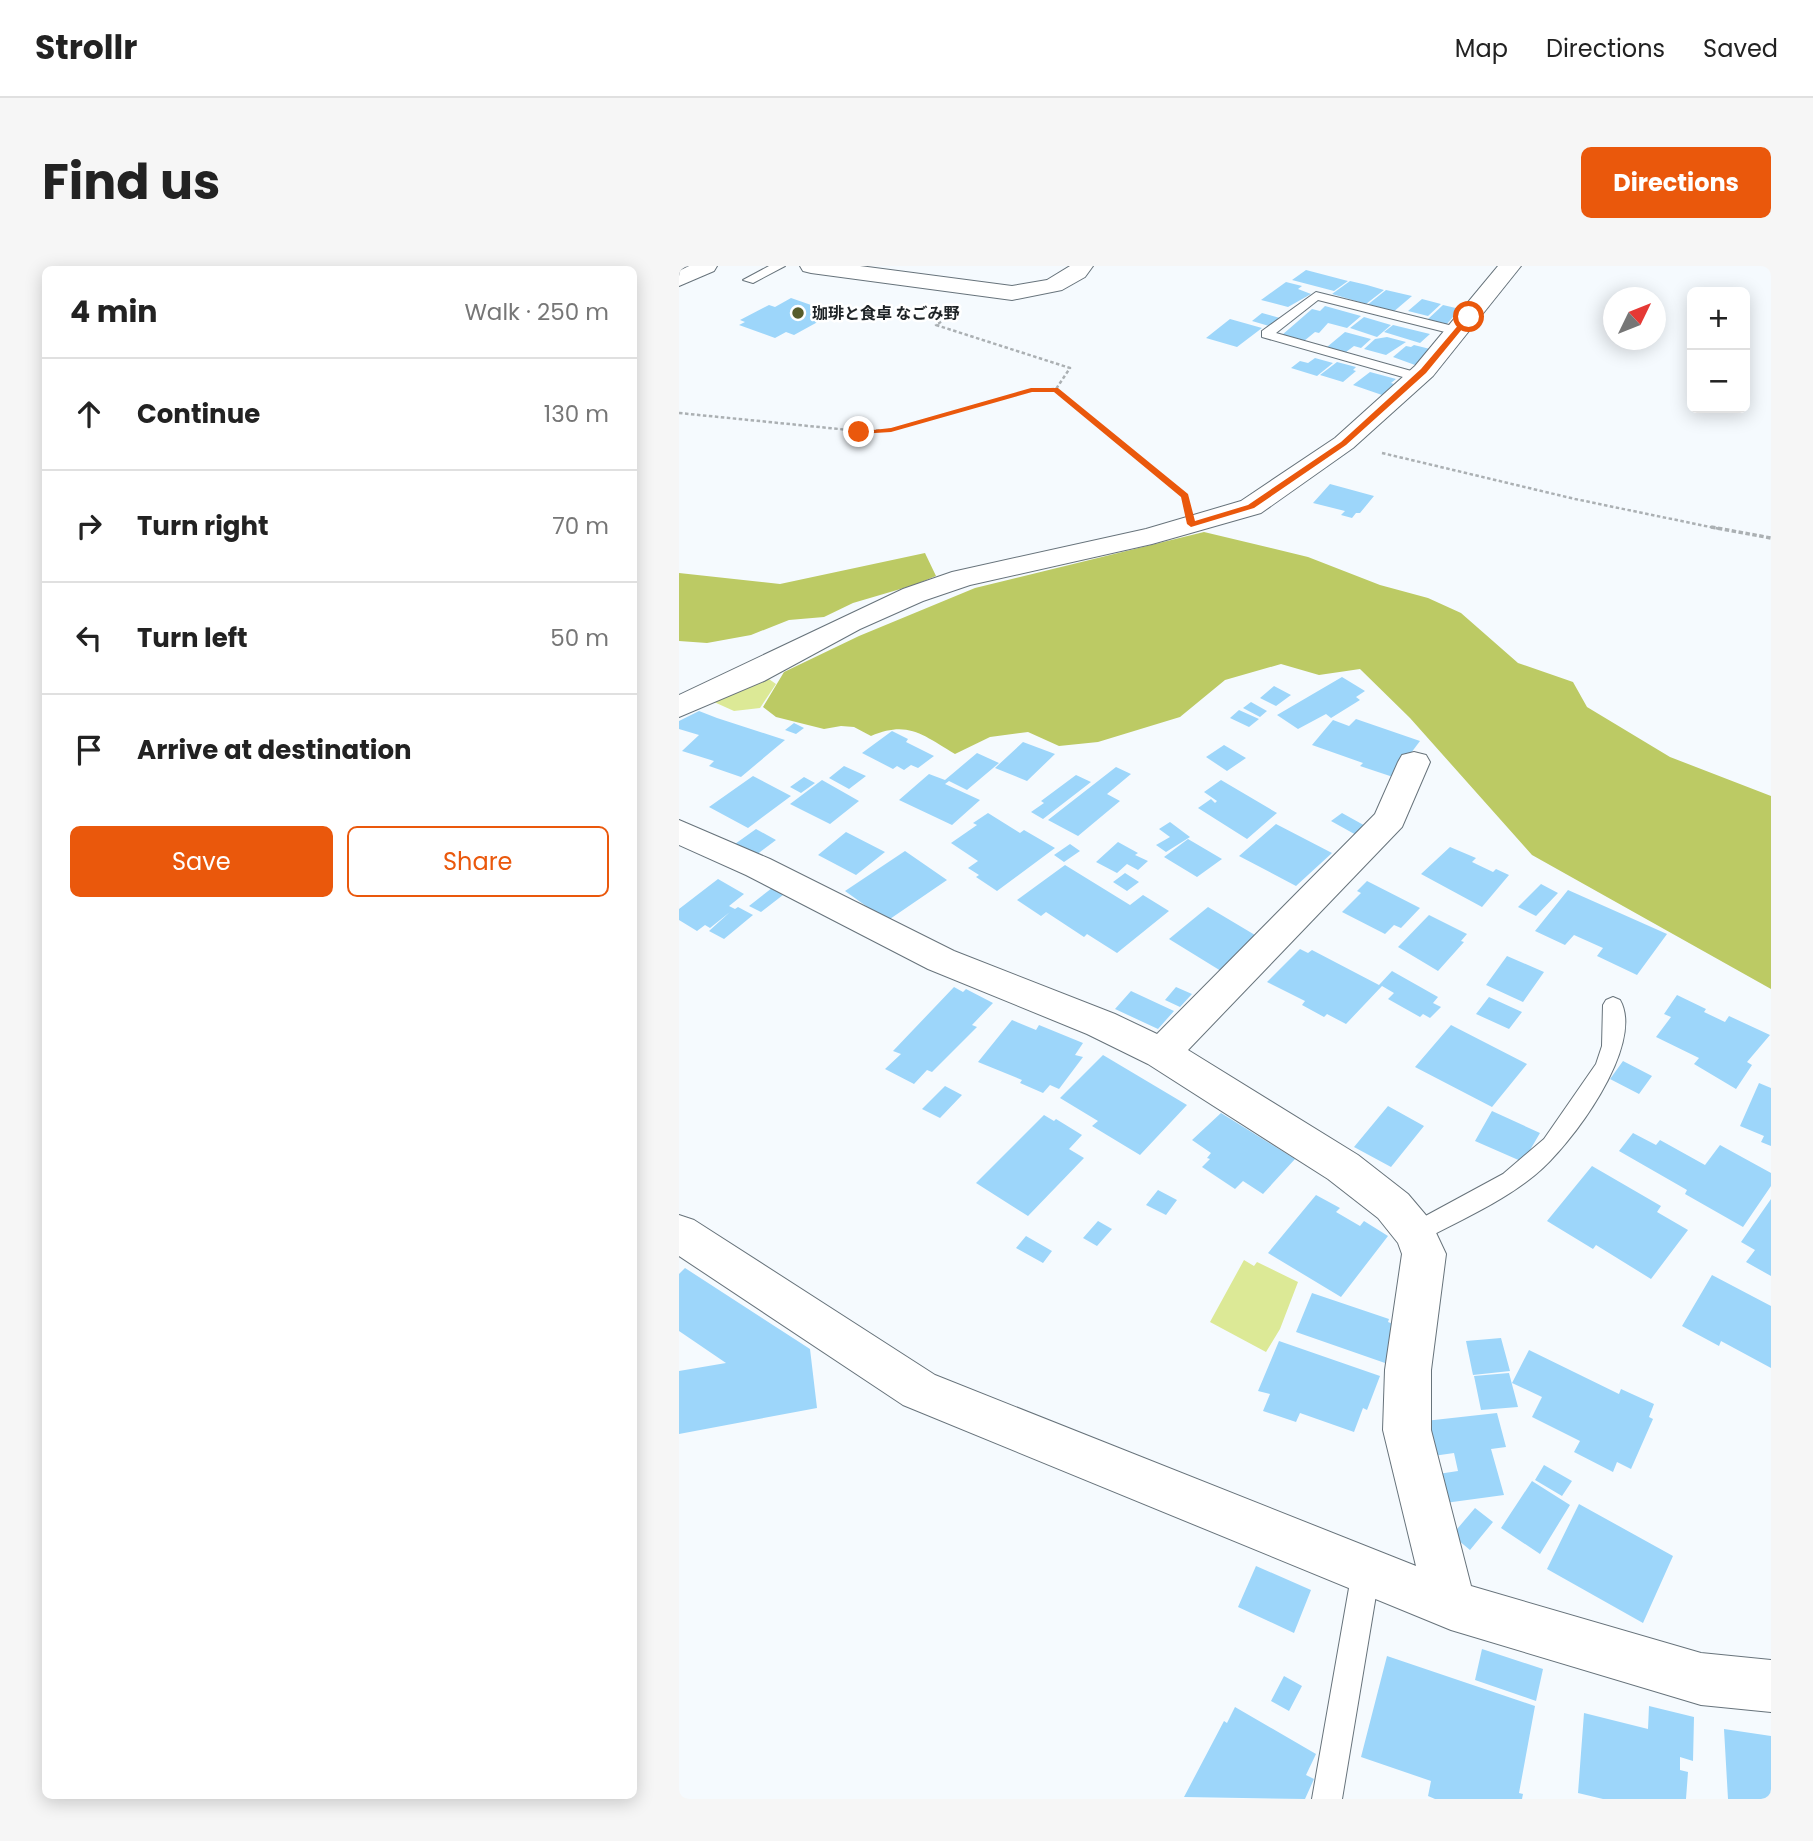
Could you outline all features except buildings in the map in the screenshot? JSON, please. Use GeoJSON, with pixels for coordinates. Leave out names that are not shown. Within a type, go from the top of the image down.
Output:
{"type":"FeatureCollection","features":[{"type":"Feature","properties":{"kind":"street"},"geometry":{"type":"LineString","coordinates":[[679,279],[706,266]]}},
{"type":"Feature","properties":{"kind":"street"},"geometry":{"type":"LineString","coordinates":[[811,266],[1012,293],[1054,285],[1077,272],[1082,266]]}},
{"type":"Feature","properties":{"kind":"street"},"geometry":{"type":"LineString","coordinates":[[679,707],[753,674],[850,623],[938,586],[963,578],[1105,547],[1251,507],[1344,443],[1417,377],[1510,266]]}},
{"type":"Feature","properties":{"kind":"street"},"geometry":{"type":"LineString","coordinates":[[1162,1053],[1390,819],[1414,762]]}},
{"type":"Feature","properties":{"kind":"street"},"geometry":{"type":"LineString","coordinates":[[679,831],[758,867],[941,961],[1101,1024],[1162,1053],[1343,1167],[1394,1206],[1415,1233],[1424,1254],[1408,1370],[1407,1430],[1451,1605]]}},
{"type":"Feature","properties":{"kind":"street"},"geometry":{"type":"LineString","coordinates":[[679,1233],[919,1390],[1451,1605],[1701,1679],[1771,1686]]}},
{"type":"Feature","properties":{"kind":"lane"},"geometry":{"type":"LineString","coordinates":[[749,280],[779,266]]}},
{"type":"Feature","properties":{"kind":"lane"},"geometry":{"type":"LineString","coordinates":[[1417,377],[1266,334],[1316,296],[1457,331]]}},
{"type":"Feature","properties":{"kind":"lane"},"geometry":{"type":"LineString","coordinates":[[1415,1233],[1508,1183],[1540,1158],[1566,1126],[1608,1064],[1616,1037],[1613,1005]]}},
{"type":"Feature","properties":{"kind":"lane"},"geometry":{"type":"LineString","coordinates":[[1328,1799],[1366,1571]]}},
{"type":"Feature","properties":{"kind":"path"},"geometry":{"type":"LineString","coordinates":[[991,291],[936,325],[1070,368],[1056,389]]}},
{"type":"Feature","properties":{"kind":"path"},"geometry":{"type":"LineString","coordinates":[[679,413],[859,432],[891,430],[1031,390],[1056,389],[1185,496],[1191,524]]}},
{"type":"Feature","properties":{"kind":"path"},"geometry":{"type":"LineString","coordinates":[[1344,443],[1465,474],[1701,526],[1771,538]]}},
{"type":"Feature","properties":{"kind":"green space"},"geometry":{"type":"Polygon","coordinates":[[[1204,532],[1308,557],[1380,585],[1428,598],[1461,613],[1518,663],[1573,682],[1587,707],[1670,757],[1771,796],[1771,989],[1532,855],[1410,718],[1360,669],[1319,675],[1281,664],[1225,680],[1180,717],[1098,742],[1059,746],[1028,732],[990,737],[955,754],[915,732],[895,729],[871,736],[854,727],[824,729],[776,717],[763,707],[784,672],[859,636],[975,588],[1204,532]]]}},
{"type":"Feature","properties":{"kind":"green space"},"geometry":{"type":"Polygon","coordinates":[[[925,553],[936,576],[914,585],[853,603],[824,617],[789,620],[751,635],[707,643],[679,641],[679,573],[780,584],[925,553]]]}},
{"type":"Feature","properties":{"kind":"green space"},"geometry":{"type":"Polygon","coordinates":[[[766,677],[776,684],[760,708],[734,711],[714,702],[766,677]]]}},
{"type":"Feature","properties":{"kind":"green space"},"geometry":{"type":"Polygon","coordinates":[[[1244,1260],[1254,1266],[1257,1262],[1298,1282],[1280,1329],[1266,1352],[1210,1322],[1244,1260]]]}},
{"type":"Feature","properties":{"kind":"place","name":"珈琲と食卓 なごみ野"},"geometry":{"type":"Point","coordinates":[798,313]}},
{"type":"Feature","properties":{"kind":"route"},"geometry":{"type":"LineString","coordinates":[[859,432],[891,430],[1031,390],[1056,389],[1185,496],[1191,524],[1251,507],[1344,443],[1424,371],[1469,317]]}}]}
